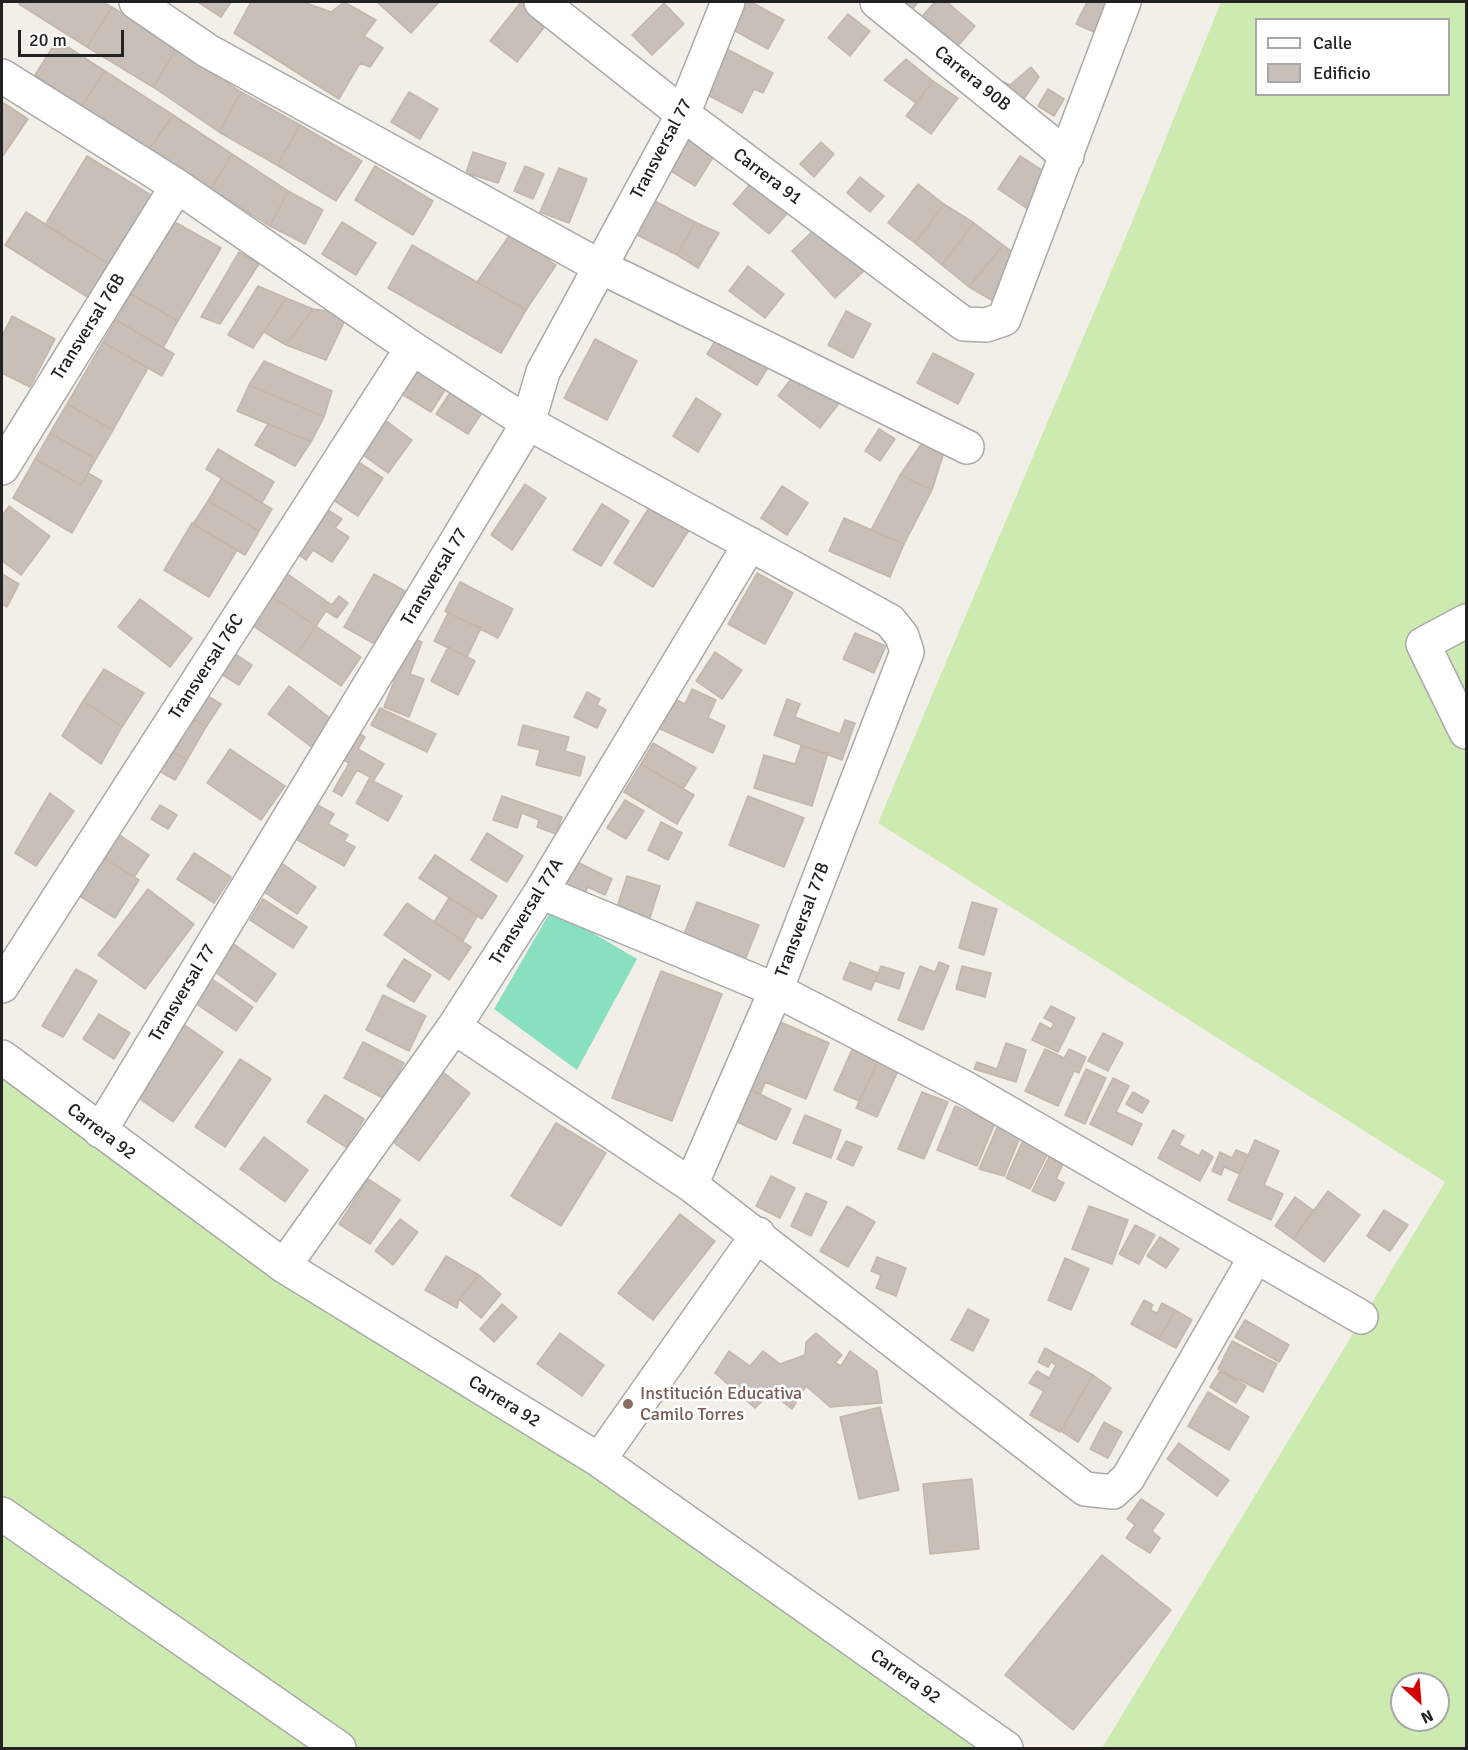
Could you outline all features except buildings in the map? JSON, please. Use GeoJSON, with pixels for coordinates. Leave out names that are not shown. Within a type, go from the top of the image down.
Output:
{"type":"FeatureCollection","features":[{"type":"Feature","properties":{"kind":"street"},"geometry":{"type":"LineString","coordinates":[[136,2],[208,51],[599,266],[967,447]]}},
{"type":"Feature","properties":{"kind":"street","name":"Carrera 91"},"geometry":{"type":"LineString","coordinates":[[541,2],[683,114],[964,324],[986,325],[1004,319],[1066,156]]}},
{"type":"Feature","properties":{"kind":"street","name":"Transversal 77"},"geometry":{"type":"LineString","coordinates":[[100,1131],[528,423],[543,372],[683,114],[728,2]]}},
{"type":"Feature","properties":{"kind":"street","name":"Carrera 90B"},"geometry":{"type":"LineString","coordinates":[[877,2],[1066,156]]}},
{"type":"Feature","properties":{"kind":"street"},"geometry":{"type":"LineString","coordinates":[[1066,156],[1124,2]]}},
{"type":"Feature","properties":{"kind":"street"},"geometry":{"type":"LineString","coordinates":[[2,76],[177,186],[412,348],[528,423],[750,544]]}},
{"type":"Feature","properties":{"kind":"street","name":"Transversal 76B"},"geometry":{"type":"LineString","coordinates":[[2,468],[177,186]]}},
{"type":"Feature","properties":{"kind":"street","name":"Transversal 76C"},"geometry":{"type":"LineString","coordinates":[[2,986],[412,348]]}},
{"type":"Feature","properties":{"kind":"street","name":"Transversal 77B"},"geometry":{"type":"LineString","coordinates":[[690,1185],[776,990],[907,652],[902,636],[890,621],[750,544]]}},
{"type":"Feature","properties":{"kind":"street","name":"Transversal 77A"},"geometry":{"type":"LineString","coordinates":[[284,1266],[454,1027],[541,892],[750,544]]}},
{"type":"Feature","properties":{"kind":"street"},"geometry":{"type":"LineString","coordinates":[[1467,621],[1423,644],[1467,732]]}},
{"type":"Feature","properties":{"kind":"street"},"geometry":{"type":"LineString","coordinates":[[541,892],[776,990],[967,1089],[1361,1317]]}},
{"type":"Feature","properties":{"kind":"street"},"geometry":{"type":"LineString","coordinates":[[454,1027],[690,1185],[758,1234],[1085,1489],[1113,1492],[1128,1478],[1256,1256]]}},
{"type":"Feature","properties":{"kind":"street","name":"Carrera 92"},"geometry":{"type":"LineString","coordinates":[[2,1057],[284,1266],[599,1460],[1006,1749]]}},
{"type":"Feature","properties":{"kind":"street"},"geometry":{"type":"LineString","coordinates":[[599,1460],[758,1234]]}},
{"type":"Feature","properties":{"kind":"street"},"geometry":{"type":"LineString","coordinates":[[2,1514],[339,1749]]}},
{"type":"Feature","properties":{"kind":"green space"},"geometry":{"type":"Polygon","coordinates":[[[1221,2],[1466,2],[1466,1748],[1102,1748],[1445,1182],[878,823],[1130,227],[1221,2]]]}},
{"type":"Feature","properties":{"kind":"green space"},"geometry":{"type":"Polygon","coordinates":[[[552,909],[637,959],[577,1070],[494,1009],[552,909]]]}},
{"type":"Feature","properties":{"kind":"green space"},"geometry":{"type":"Polygon","coordinates":[[[2,1057],[1014,1748],[2,1748],[2,1057]]]}},
{"type":"Feature","properties":{"kind":"place","name":"Institución Educativa Camilo Torres"},"geometry":{"type":"Point","coordinates":[628,1404]}}]}
